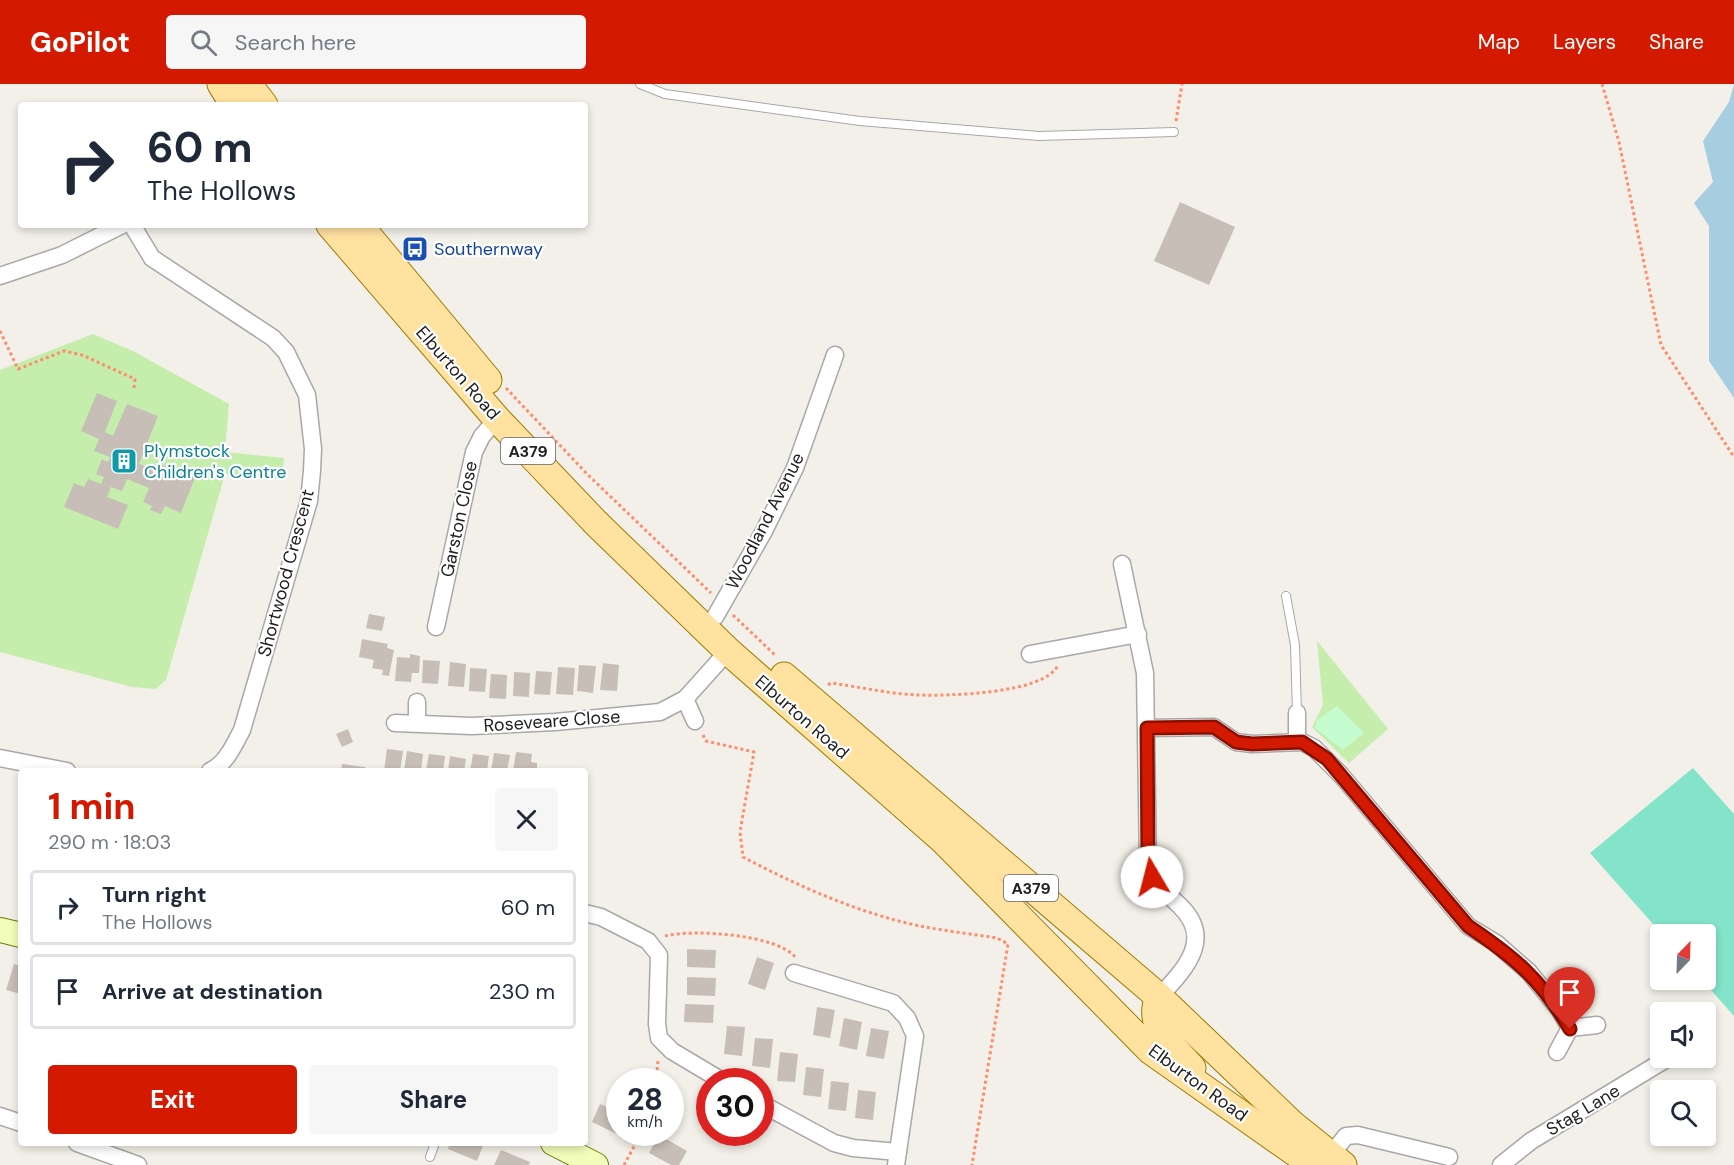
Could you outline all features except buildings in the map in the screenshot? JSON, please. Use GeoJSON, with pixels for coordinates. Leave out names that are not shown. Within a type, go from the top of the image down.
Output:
{"type":"FeatureCollection","features":[{"type":"Feature","properties":{"kind":"main road"},"geometry":{"type":"LineString","coordinates":[[221,84],[251,98]]}},
{"type":"Feature","properties":{"kind":"main road","name":"Elburton Road"},"geometry":{"type":"LineString","coordinates":[[333,228],[497,419],[596,523],[728,651],[943,840],[1151,1051],[1218,1098],[1329,1162]]}},
{"type":"Feature","properties":{"kind":"main road","name":"Elburton Road"},"geometry":{"type":"LineString","coordinates":[[361,228],[550,451],[607,512],[715,617],[1159,998],[1329,1162]]}},
{"type":"Feature","properties":{"kind":"main road","name":"A379"},"geometry":{"type":"LineString","coordinates":[[1087,936],[1100,953],[1132,981],[1134,990],[1131,997],[1114,1014]]}},
{"type":"Feature","properties":{"kind":"main road","name":"A379"},"geometry":{"type":"LineString","coordinates":[[1159,998],[1155,1006],[1156,1026],[1218,1098]]}},
{"type":"Feature","properties":{"kind":"street"},"geometry":{"type":"LineString","coordinates":[[0,276],[62,255],[116,228]]}},
{"type":"Feature","properties":{"kind":"street","name":"Shortwood Crescent"},"geometry":{"type":"LineString","coordinates":[[134,228],[152,258],[273,338],[286,352],[307,395],[313,449],[309,501],[242,730],[231,752],[217,768]]}},
{"type":"Feature","properties":{"kind":"street","name":"Woodland Avenue"},"geometry":{"type":"LineString","coordinates":[[715,617],[764,531],[795,468],[835,355]]}},
{"type":"Feature","properties":{"kind":"street","name":"Garston Close"},"geometry":{"type":"LineString","coordinates":[[436,627],[474,452],[482,436],[497,419]]}},
{"type":"Feature","properties":{"kind":"street"},"geometry":{"type":"LineString","coordinates":[[1122,564],[1145,673],[1148,862],[1152,877],[1162,891],[1180,905],[1192,919],[1196,943],[1192,956],[1159,998]]}},
{"type":"Feature","properties":{"kind":"street"},"geometry":{"type":"LineString","coordinates":[[1030,654],[1138,634]]}},
{"type":"Feature","properties":{"kind":"street","name":"Roseveare Close"},"geometry":{"type":"LineString","coordinates":[[395,723],[472,726],[660,712],[685,699],[728,651]]}},
{"type":"Feature","properties":{"kind":"street"},"geometry":{"type":"LineString","coordinates":[[685,699],[695,721]]}},
{"type":"Feature","properties":{"kind":"street"},"geometry":{"type":"LineString","coordinates":[[417,702],[417,723]]}},
{"type":"Feature","properties":{"kind":"street"},"geometry":{"type":"LineString","coordinates":[[1297,712],[1297,742]]}},
{"type":"Feature","properties":{"kind":"street"},"geometry":{"type":"LineString","coordinates":[[1147,728],[1214,727],[1236,742],[1252,744],[1297,742],[1314,748],[1327,759],[1468,926],[1496,943],[1529,972],[1558,1009],[1570,1029]]}},
{"type":"Feature","properties":{"kind":"street"},"geometry":{"type":"LineString","coordinates":[[0,759],[50,768]]}},
{"type":"Feature","properties":{"kind":"street"},"geometry":{"type":"LineString","coordinates":[[588,914],[601,916],[648,941],[658,955],[657,1024],[659,1038],[672,1051],[701,1068]]}},
{"type":"Feature","properties":{"kind":"street"},"geometry":{"type":"LineString","coordinates":[[0,930],[18,934]]}},
{"type":"Feature","properties":{"kind":"street"},"geometry":{"type":"LineString","coordinates":[[774,1111],[834,1143],[897,1159],[915,1036],[908,1018],[893,1003],[794,973]]}},
{"type":"Feature","properties":{"kind":"street"},"geometry":{"type":"LineString","coordinates":[[1570,1029],[1598,1025]]}},
{"type":"Feature","properties":{"kind":"street"},"geometry":{"type":"LineString","coordinates":[[1557,1052],[1570,1029]]}},
{"type":"Feature","properties":{"kind":"street","name":"Stag Lane"},"geometry":{"type":"LineString","coordinates":[[1501,1165],[1531,1141],[1651,1068]]}},
{"type":"Feature","properties":{"kind":"street"},"geometry":{"type":"LineString","coordinates":[[0,1116],[18,1122]]}},
{"type":"Feature","properties":{"kind":"street"},"geometry":{"type":"LineString","coordinates":[[1329,1162],[1346,1136],[1358,1135],[1449,1157]]}},
{"type":"Feature","properties":{"kind":"street"},"geometry":{"type":"LineString","coordinates":[[85,1146],[138,1165]]}},
{"type":"Feature","properties":{"kind":"street"},"geometry":{"type":"LineString","coordinates":[[559,1146],[596,1165]]}},
{"type":"Feature","properties":{"kind":"lane"},"geometry":{"type":"LineString","coordinates":[[640,84],[664,94],[860,121],[1039,136],[1174,132]]}},
{"type":"Feature","properties":{"kind":"lane"},"geometry":{"type":"LineString","coordinates":[[1286,596],[1295,645],[1297,712]]}},
{"type":"Feature","properties":{"kind":"lane"},"geometry":{"type":"LineString","coordinates":[[430,1157],[434,1146]]}},
{"type":"Feature","properties":{"kind":"path"},"geometry":{"type":"LineString","coordinates":[[1174,132],[1182,84]]}},
{"type":"Feature","properties":{"kind":"path"},"geometry":{"type":"LineString","coordinates":[[1602,84],[1619,142],[1661,345],[1734,457]]}},
{"type":"Feature","properties":{"kind":"path"},"geometry":{"type":"LineString","coordinates":[[0,331],[18,369],[64,351],[82,355],[135,379],[134,388]]}},
{"type":"Feature","properties":{"kind":"path"},"geometry":{"type":"LineString","coordinates":[[809,698],[831,683],[917,695],[980,694],[1029,685],[1056,670],[1067,647]]}},
{"type":"Feature","properties":{"kind":"path"},"geometry":{"type":"LineString","coordinates":[[695,721],[706,741],[754,752],[740,832],[743,857],[780,877],[859,909],[919,926],[998,938],[1008,944],[972,1165]]}},
{"type":"Feature","properties":{"kind":"path"},"geometry":{"type":"LineString","coordinates":[[648,941],[668,935],[692,934],[750,937],[791,952],[794,973]]}},
{"type":"Feature","properties":{"kind":"path"},"geometry":{"type":"LineString","coordinates":[[624,1165],[634,1146]]}},
{"type":"Feature","properties":{"kind":"green space"},"geometry":{"type":"Polygon","coordinates":[[[93,334],[133,351],[229,404],[225,452],[284,458],[282,479],[225,474],[166,680],[156,689],[132,687],[0,652],[0,370],[93,334]]]}},
{"type":"Feature","properties":{"kind":"green space"},"geometry":{"type":"Polygon","coordinates":[[[1317,641],[1388,729],[1349,763],[1312,727],[1323,705],[1317,641]]]}},
{"type":"Feature","properties":{"kind":"green space"},"geometry":{"type":"Polygon","coordinates":[[[1337,706],[1364,733],[1343,750],[1315,728],[1317,720],[1337,706]]]}},
{"type":"Feature","properties":{"kind":"green space"},"geometry":{"type":"Polygon","coordinates":[[[1693,768],[1734,814],[1734,1016],[1711,990],[1716,990],[1716,924],[1653,924],[1590,853],[1693,768]]]}},
{"type":"Feature","properties":{"kind":"water"},"geometry":{"type":"Polygon","coordinates":[[[1734,84],[1734,398],[1709,361],[1709,226],[1694,203],[1713,182],[1703,141],[1729,102],[1734,84]]]}},
{"type":"Feature","properties":{"kind":"place","name":"Southernway"},"geometry":{"type":"Point","coordinates":[415,249]}},
{"type":"Feature","properties":{"kind":"place","name":"Plymstock Children's Centre"},"geometry":{"type":"Point","coordinates":[124,461]}},
{"type":"Feature","properties":{"kind":"route"},"geometry":{"type":"LineString","coordinates":[[1152,877],[1148,862],[1147,728],[1214,727],[1236,742],[1252,744],[1302,742],[1327,759],[1468,926],[1496,943],[1529,972],[1558,1009],[1570,1029]]}}]}
